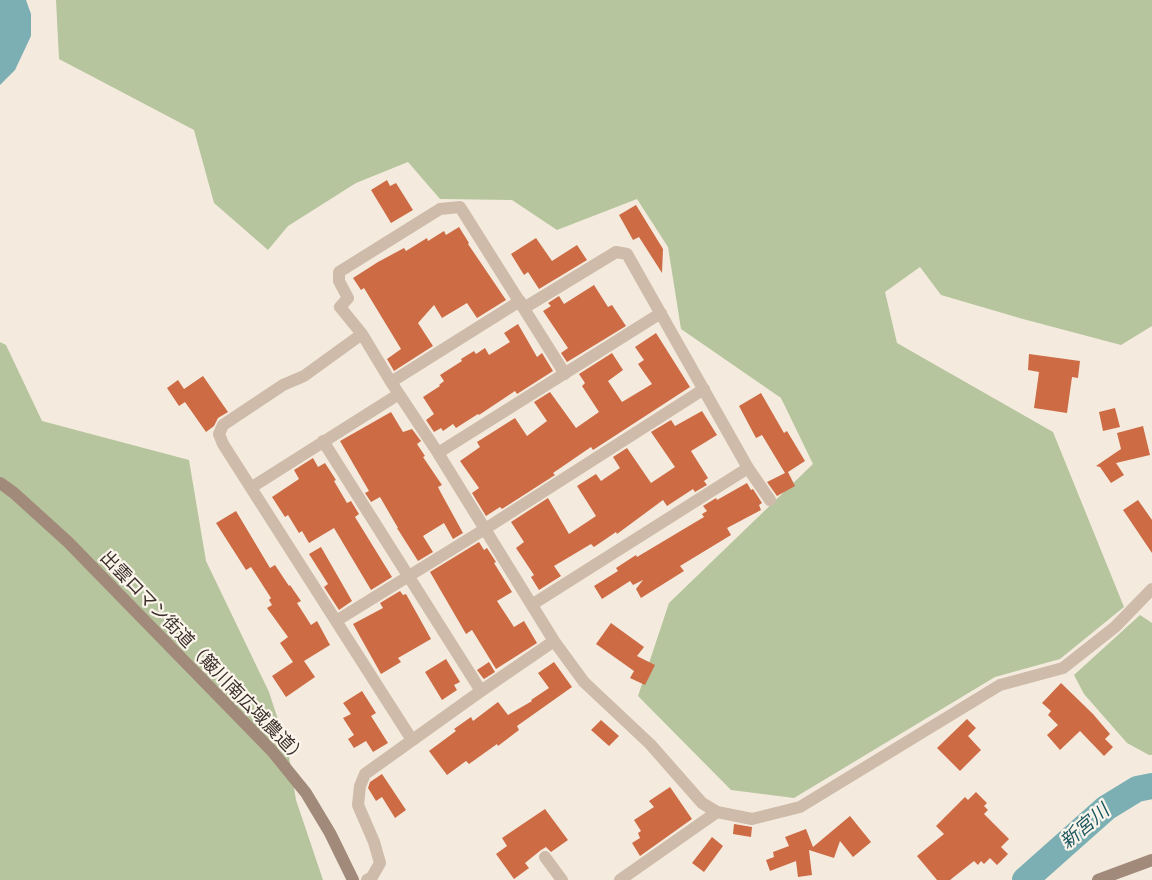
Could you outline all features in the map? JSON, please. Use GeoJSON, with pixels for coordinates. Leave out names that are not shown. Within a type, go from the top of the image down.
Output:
{"type":"FeatureCollection","features":[{"type":"Feature","properties":{"kind":"street"},"geometry":{"type":"LineString","coordinates":[[565,374],[460,207],[440,209],[340,272],[339,281],[348,298],[340,307],[362,334],[554,641],[584,682],[650,744],[702,802],[718,812],[752,819],[800,807],[1000,685],[1062,668],[1115,627],[1152,589]]}},
{"type":"Feature","properties":{"kind":"street"},"geometry":{"type":"LineString","coordinates":[[391,382],[616,252],[626,254],[748,468],[770,500]]}},
{"type":"Feature","properties":{"kind":"street"},"geometry":{"type":"LineString","coordinates":[[438,453],[661,313]]}},
{"type":"Feature","properties":{"kind":"street"},"geometry":{"type":"LineString","coordinates":[[362,334],[304,376],[284,384],[223,425],[219,434],[223,444],[412,740]]}},
{"type":"Feature","properties":{"kind":"street"},"geometry":{"type":"LineString","coordinates":[[336,621],[485,529],[704,389]]}},
{"type":"Feature","properties":{"kind":"street"},"geometry":{"type":"LineString","coordinates":[[252,487],[399,394]]}},
{"type":"Feature","properties":{"kind":"street"},"geometry":{"type":"LineString","coordinates":[[322,441],[481,690]]}},
{"type":"Feature","properties":{"kind":"street"},"geometry":{"type":"LineString","coordinates":[[532,604],[748,468]]}},
{"type":"Feature","properties":{"kind":"street","name":"出雲ロマン街道（簸川南広域農道）"},"geometry":{"type":"LineString","coordinates":[[0,483],[14,493],[68,542],[272,751],[306,793],[330,833],[353,880]]}},
{"type":"Feature","properties":{"kind":"street"},"geometry":{"type":"LineString","coordinates":[[367,880],[372,877],[380,863],[374,842],[358,804],[360,786],[365,774],[481,690],[554,641]]}},
{"type":"Feature","properties":{"kind":"street"},"geometry":{"type":"LineString","coordinates":[[620,880],[718,812]]}},
{"type":"Feature","properties":{"kind":"street"},"geometry":{"type":"LineString","coordinates":[[545,858],[562,880]]}},
{"type":"Feature","properties":{"kind":"street"},"geometry":{"type":"LineString","coordinates":[[1098,880],[1152,860]]}},
{"type":"Feature","properties":{"kind":"green space"},"geometry":{"type":"Polygon","coordinates":[[[56,0],[1152,0],[1152,326],[1121,345],[941,295],[920,267],[885,292],[897,343],[1053,432],[1124,607],[1060,659],[995,677],[794,798],[731,790],[638,696],[669,603],[813,464],[781,398],[681,329],[668,247],[637,199],[557,230],[512,200],[440,199],[408,162],[356,183],[288,226],[268,250],[214,203],[194,130],[59,59],[56,0]]]}},
{"type":"Feature","properties":{"kind":"green space"},"geometry":{"type":"Polygon","coordinates":[[[0,342],[6,345],[42,421],[189,460],[206,561],[269,692],[288,750],[296,800],[323,880],[0,880],[0,342]]]}},
{"type":"Feature","properties":{"kind":"green space"},"geometry":{"type":"Polygon","coordinates":[[[1140,615],[1152,623],[1152,755],[1127,743],[1084,694],[1074,675],[1140,615]]]}},
{"type":"Feature","properties":{"kind":"water"},"geometry":{"type":"Polygon","coordinates":[[[0,0],[26,0],[31,14],[31,36],[15,70],[0,85],[0,0]]]}},
{"type":"Feature","properties":{"kind":"building"},"geometry":{"type":"Polygon","coordinates":[[[387,180],[390,186],[396,183],[413,210],[391,223],[371,190],[387,180]]]}},
{"type":"Feature","properties":{"kind":"building"},"geometry":{"type":"Polygon","coordinates":[[[636,205],[663,249],[662,273],[639,237],[633,240],[619,215],[636,205]]]}},
{"type":"Feature","properties":{"kind":"building"},"geometry":{"type":"Polygon","coordinates":[[[459,227],[468,244],[506,300],[477,318],[467,303],[442,318],[434,305],[418,323],[433,346],[394,371],[387,359],[401,349],[364,288],[361,290],[353,278],[404,248],[406,251],[427,238],[428,241],[444,231],[446,235],[459,227]]]}},
{"type":"Feature","properties":{"kind":"building"},"geometry":{"type":"Polygon","coordinates":[[[536,238],[552,261],[577,245],[587,260],[539,289],[528,272],[524,275],[511,254],[536,238]]]}},
{"type":"Feature","properties":{"kind":"building"},"geometry":{"type":"Polygon","coordinates":[[[594,285],[608,307],[612,305],[626,326],[567,362],[561,353],[568,348],[543,311],[551,306],[548,303],[559,296],[564,304],[594,285]]]}},
{"type":"Feature","properties":{"kind":"building"},"geometry":{"type":"Polygon","coordinates":[[[518,324],[537,357],[542,353],[553,371],[517,394],[515,391],[456,428],[453,424],[443,431],[441,428],[434,432],[426,420],[434,414],[423,397],[440,386],[444,381],[440,375],[474,351],[476,354],[485,348],[489,355],[510,342],[504,333],[518,324]]]}},
{"type":"Feature","properties":{"kind":"building"},"geometry":{"type":"Polygon","coordinates":[[[656,333],[690,387],[593,450],[591,447],[553,473],[555,475],[502,509],[500,507],[486,516],[472,493],[479,488],[460,461],[480,447],[477,442],[515,418],[527,436],[547,421],[534,402],[550,392],[576,428],[599,412],[582,386],[585,383],[579,374],[612,353],[623,370],[608,381],[622,402],[652,384],[638,364],[644,360],[635,347],[656,333]]]}},
{"type":"Feature","properties":{"kind":"building"},"geometry":{"type":"Polygon","coordinates":[[[1029,354],[1080,361],[1078,378],[1072,377],[1067,413],[1034,408],[1039,372],[1028,370],[1029,354]]]}},
{"type":"Feature","properties":{"kind":"building"},"geometry":{"type":"Polygon","coordinates":[[[203,376],[228,412],[218,418],[214,426],[206,432],[185,402],[179,406],[167,388],[178,380],[184,389],[203,376]]]}},
{"type":"Feature","properties":{"kind":"building"},"geometry":{"type":"Polygon","coordinates":[[[761,393],[784,433],[787,431],[805,461],[788,472],[795,486],[777,496],[767,482],[785,473],[762,435],[756,438],[739,406],[761,393]]]}},
{"type":"Feature","properties":{"kind":"building"},"geometry":{"type":"Polygon","coordinates":[[[1115,408],[1120,427],[1103,431],[1099,412],[1115,408]]]}},
{"type":"Feature","properties":{"kind":"building"},"geometry":{"type":"Polygon","coordinates":[[[702,411],[717,435],[691,451],[708,478],[704,481],[707,485],[695,492],[693,489],[667,506],[663,500],[617,534],[616,532],[594,547],[591,544],[554,566],[561,576],[539,590],[531,577],[534,575],[516,548],[524,542],[511,522],[548,498],[569,534],[596,516],[577,486],[596,474],[601,481],[620,468],[613,457],[627,448],[651,483],[675,467],[651,432],[671,420],[675,426],[702,411]]]}},
{"type":"Feature","properties":{"kind":"building"},"geometry":{"type":"Polygon","coordinates":[[[391,412],[403,432],[412,429],[421,441],[417,444],[425,456],[423,457],[442,485],[438,487],[463,533],[453,539],[444,523],[423,536],[433,552],[418,561],[380,497],[371,502],[365,493],[369,491],[340,441],[391,412]]]}},
{"type":"Feature","properties":{"kind":"building"},"geometry":{"type":"Polygon","coordinates":[[[1143,426],[1150,455],[1116,463],[1124,475],[1111,483],[1100,467],[1096,466],[1121,449],[1117,433],[1143,426]]]}},
{"type":"Feature","properties":{"kind":"building"},"geometry":{"type":"Polygon","coordinates":[[[313,458],[318,467],[325,463],[347,503],[351,501],[359,514],[355,517],[392,577],[371,590],[334,528],[309,543],[302,531],[299,533],[288,515],[285,517],[272,497],[299,479],[294,470],[313,458]]]}},
{"type":"Feature","properties":{"kind":"building"},"geometry":{"type":"Polygon","coordinates":[[[747,483],[762,503],[759,505],[761,510],[727,528],[731,535],[680,566],[684,571],[641,598],[636,589],[643,580],[633,585],[630,581],[602,599],[594,586],[618,571],[616,568],[704,517],[702,514],[707,511],[703,506],[747,483]]]}},
{"type":"Feature","properties":{"kind":"building"},"geometry":{"type":"Polygon","coordinates":[[[1138,500],[1152,520],[1152,553],[1123,510],[1138,500]]]}},
{"type":"Feature","properties":{"kind":"building"},"geometry":{"type":"Polygon","coordinates":[[[236,511],[270,568],[275,565],[301,601],[297,603],[311,625],[317,621],[330,645],[304,661],[315,677],[286,697],[272,676],[293,662],[280,643],[288,637],[267,608],[272,605],[269,600],[271,598],[251,567],[246,570],[216,523],[236,511]]]}},
{"type":"Feature","properties":{"kind":"building"},"geometry":{"type":"Polygon","coordinates":[[[479,542],[484,550],[487,548],[512,592],[497,601],[514,627],[524,621],[537,643],[496,669],[472,630],[466,634],[430,572],[479,542]]]}},
{"type":"Feature","properties":{"kind":"building"},"geometry":{"type":"Polygon","coordinates":[[[321,547],[352,601],[339,610],[324,587],[328,584],[309,554],[321,547]]]}},
{"type":"Feature","properties":{"kind":"building"},"geometry":{"type":"Polygon","coordinates":[[[400,591],[403,595],[406,594],[431,639],[398,658],[401,662],[381,674],[353,624],[383,608],[380,603],[400,591]]]}},
{"type":"Feature","properties":{"kind":"building"},"geometry":{"type":"Polygon","coordinates":[[[611,623],[644,647],[637,656],[655,665],[645,685],[630,678],[634,671],[596,644],[611,623]]]}},
{"type":"Feature","properties":{"kind":"building"},"geometry":{"type":"Polygon","coordinates":[[[446,659],[460,682],[454,685],[457,690],[442,700],[425,672],[446,659]]]}},
{"type":"Feature","properties":{"kind":"building"},"geometry":{"type":"Polygon","coordinates":[[[489,662],[495,672],[484,679],[477,670],[489,662]]]}},
{"type":"Feature","properties":{"kind":"building"},"geometry":{"type":"Polygon","coordinates":[[[554,662],[572,687],[517,726],[519,730],[498,746],[497,744],[469,764],[466,761],[447,775],[429,751],[456,731],[454,729],[471,717],[473,721],[498,702],[508,715],[532,701],[549,688],[538,673],[554,662]]]}},
{"type":"Feature","properties":{"kind":"building"},"geometry":{"type":"Polygon","coordinates":[[[1061,683],[1093,714],[1110,734],[1105,739],[1113,747],[1104,756],[1080,731],[1060,750],[1047,735],[1058,725],[1048,715],[1051,711],[1042,703],[1061,683]]]}},
{"type":"Feature","properties":{"kind":"building"},"geometry":{"type":"Polygon","coordinates":[[[362,691],[376,713],[371,716],[388,743],[373,752],[366,741],[354,748],[348,739],[354,735],[343,718],[351,714],[343,703],[362,691]]]}},
{"type":"Feature","properties":{"kind":"building"},"geometry":{"type":"Polygon","coordinates":[[[967,719],[976,728],[968,736],[981,750],[960,771],[937,748],[967,719]]]}},
{"type":"Feature","properties":{"kind":"building"},"geometry":{"type":"Polygon","coordinates":[[[601,720],[619,736],[609,746],[591,730],[601,720]]]}},
{"type":"Feature","properties":{"kind":"building"},"geometry":{"type":"Polygon","coordinates":[[[382,774],[406,810],[395,818],[382,797],[376,801],[368,788],[370,782],[382,774]]]}},
{"type":"Feature","properties":{"kind":"building"},"geometry":{"type":"Polygon","coordinates":[[[670,787],[692,819],[640,856],[632,843],[640,838],[638,833],[641,831],[634,820],[654,807],[649,801],[670,787]]]}},
{"type":"Feature","properties":{"kind":"building"},"geometry":{"type":"Polygon","coordinates":[[[976,792],[987,803],[984,806],[988,810],[984,814],[1009,839],[1001,847],[1008,854],[997,865],[990,858],[984,864],[981,861],[978,865],[974,861],[950,880],[937,880],[917,856],[944,834],[936,826],[965,797],[968,800],[976,792]]]}},
{"type":"Feature","properties":{"kind":"building"},"geometry":{"type":"Polygon","coordinates":[[[545,809],[568,840],[551,852],[546,847],[541,850],[525,863],[529,868],[514,879],[496,854],[507,846],[502,838],[545,809]]]}},
{"type":"Feature","properties":{"kind":"building"},"geometry":{"type":"Polygon","coordinates":[[[850,816],[871,842],[853,857],[840,841],[834,858],[809,850],[812,875],[798,877],[796,861],[770,871],[766,860],[774,857],[773,852],[789,846],[785,837],[806,829],[813,847],[850,816]]]}},
{"type":"Feature","properties":{"kind":"building"},"geometry":{"type":"Polygon","coordinates":[[[734,824],[752,827],[751,837],[733,834],[734,824]]]}},
{"type":"Feature","properties":{"kind":"building"},"geometry":{"type":"Polygon","coordinates":[[[712,837],[723,846],[704,872],[692,863],[712,837]]]}},
{"type":"Feature","properties":{"kind":"waterway","name":"新宮川"},"geometry":{"type":"LineString","coordinates":[[1025,880],[1106,808],[1137,789],[1152,786]]}}]}
